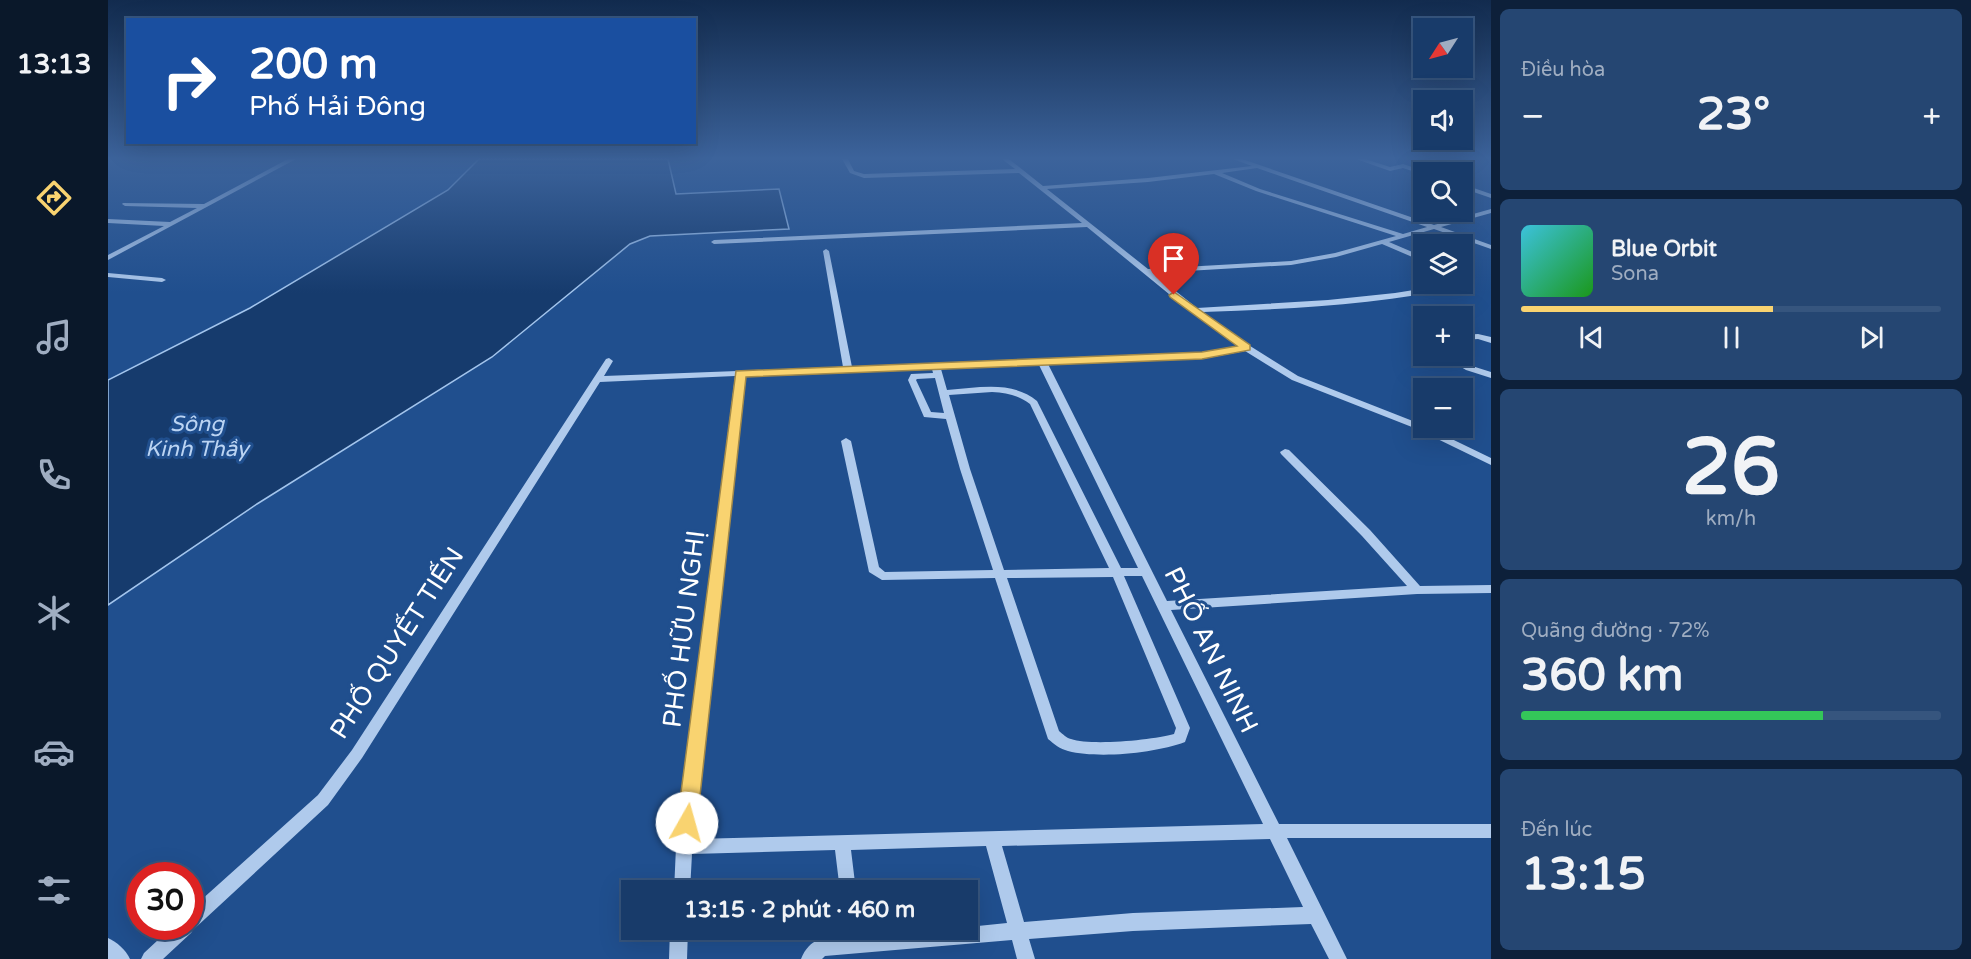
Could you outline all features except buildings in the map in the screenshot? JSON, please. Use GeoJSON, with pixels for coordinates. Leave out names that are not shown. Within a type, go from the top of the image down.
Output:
{"type":"FeatureCollection","features":[{"type":"Feature","properties":{"kind":"street"},"geometry":{"type":"LineString","coordinates":[[125,204],[204,207]]}},
{"type":"Feature","properties":{"kind":"street"},"geometry":{"type":"LineString","coordinates":[[108,258],[210,204]]}},
{"type":"Feature","properties":{"kind":"street"},"geometry":{"type":"LineString","coordinates":[[1062,204],[1149,271],[1194,310],[1246,348],[1294,378],[1420,427],[1491,462]]}},
{"type":"Feature","properties":{"kind":"street"},"geometry":{"type":"LineString","coordinates":[[1301,204],[1403,236]]}},
{"type":"Feature","properties":{"kind":"street"},"geometry":{"type":"LineString","coordinates":[[1367,204],[1491,247]]}},
{"type":"Feature","properties":{"kind":"street"},"geometry":{"type":"LineString","coordinates":[[1149,271],[1291,263],[1383,242],[1491,211]]}},
{"type":"Feature","properties":{"kind":"street"},"geometry":{"type":"LineString","coordinates":[[108,221],[171,224]]}},
{"type":"Feature","properties":{"kind":"street"},"geometry":{"type":"LineString","coordinates":[[714,242],[1089,225]]}},
{"type":"Feature","properties":{"kind":"street"},"geometry":{"type":"LineString","coordinates":[[1383,242],[1413,255]]}},
{"type":"Feature","properties":{"kind":"street"},"geometry":{"type":"LineString","coordinates":[[826,251],[848,369]]}},
{"type":"Feature","properties":{"kind":"street"},"geometry":{"type":"LineString","coordinates":[[108,275],[162,280]]}},
{"type":"Feature","properties":{"kind":"street"},"geometry":{"type":"LineString","coordinates":[[1194,310],[1279,307],[1413,292]]}},
{"type":"Feature","properties":{"kind":"street"},"geometry":{"type":"LineString","coordinates":[[1473,337],[1491,340]]}},
{"type":"Feature","properties":{"kind":"street"},"geometry":{"type":"LineString","coordinates":[[599,379],[848,369],[938,370],[1042,362],[1202,356],[1246,348]]}},
{"type":"Feature","properties":{"kind":"street","name":"PHỐ QUYẾT TIẾN"},"geometry":{"type":"LineString","coordinates":[[204,909],[323,800],[357,754],[609,361]]}},
{"type":"Feature","properties":{"kind":"street","name":"PHỐ AN NINH"},"geometry":{"type":"LineString","coordinates":[[1042,362],[1338,959]]}},
{"type":"Feature","properties":{"kind":"street"},"geometry":{"type":"LineString","coordinates":[[1465,366],[1491,375]]}},
{"type":"Feature","properties":{"kind":"street"},"geometry":{"type":"LineString","coordinates":[[938,370],[944,393],[950,416],[999,575],[1053,735],[1065,744],[1082,746],[1166,744],[1180,738],[1183,728],[1117,573],[1034,403],[1028,396],[1012,390],[944,393]]}},
{"type":"Feature","properties":{"kind":"street"},"geometry":{"type":"LineString","coordinates":[[938,370],[914,376],[912,380],[927,415],[950,416]]}},
{"type":"Feature","properties":{"kind":"street","name":"PHỐ HỮU NGHỊ"},"geometry":{"type":"LineString","coordinates":[[682,880],[684,847],[740,374]]}},
{"type":"Feature","properties":{"kind":"street"},"geometry":{"type":"LineString","coordinates":[[846,441],[873,569],[882,576],[903,578],[1146,572]]}},
{"type":"Feature","properties":{"kind":"street"},"geometry":{"type":"LineString","coordinates":[[1285,453],[1358,524],[1417,590]]}},
{"type":"Feature","properties":{"kind":"street"},"geometry":{"type":"LineString","coordinates":[[1163,606],[1417,590],[1491,589]]}},
{"type":"Feature","properties":{"kind":"street"},"geometry":{"type":"LineString","coordinates":[[684,847],[1274,831],[1491,831]]}},
{"type":"Feature","properties":{"kind":"street"},"geometry":{"type":"LineString","coordinates":[[992,839],[1026,959]]}},
{"type":"Feature","properties":{"kind":"street"},"geometry":{"type":"LineString","coordinates":[[842,843],[847,880]]}},
{"type":"Feature","properties":{"kind":"street"},"geometry":{"type":"LineString","coordinates":[[978,932],[1133,922],[1316,915]]}},
{"type":"Feature","properties":{"kind":"street"},"geometry":{"type":"LineString","coordinates":[[150,959],[171,940]]}},
{"type":"Feature","properties":{"kind":"street"},"geometry":{"type":"LineString","coordinates":[[678,959],[679,940]]}},
{"type":"Feature","properties":{"kind":"street"},"geometry":{"type":"LineString","coordinates":[[810,959],[821,947],[844,940]]}},
{"type":"Feature","properties":{"kind":"street"},"geometry":{"type":"LineString","coordinates":[[108,948],[121,959]]}},
{"type":"Feature","properties":{"kind":"water","name":"Sông Kinh Thầy"},"geometry":{"type":"Polygon","coordinates":[[[425,204],[783,204],[789,229],[650,236],[630,244],[492,357],[257,504],[108,605],[108,380],[250,308],[425,204]]]}},
{"type":"Feature","properties":{"kind":"route"},"geometry":{"type":"LineString","coordinates":[[687,823],[740,374],[1202,356],[1246,348],[1174,295]]}}]}
